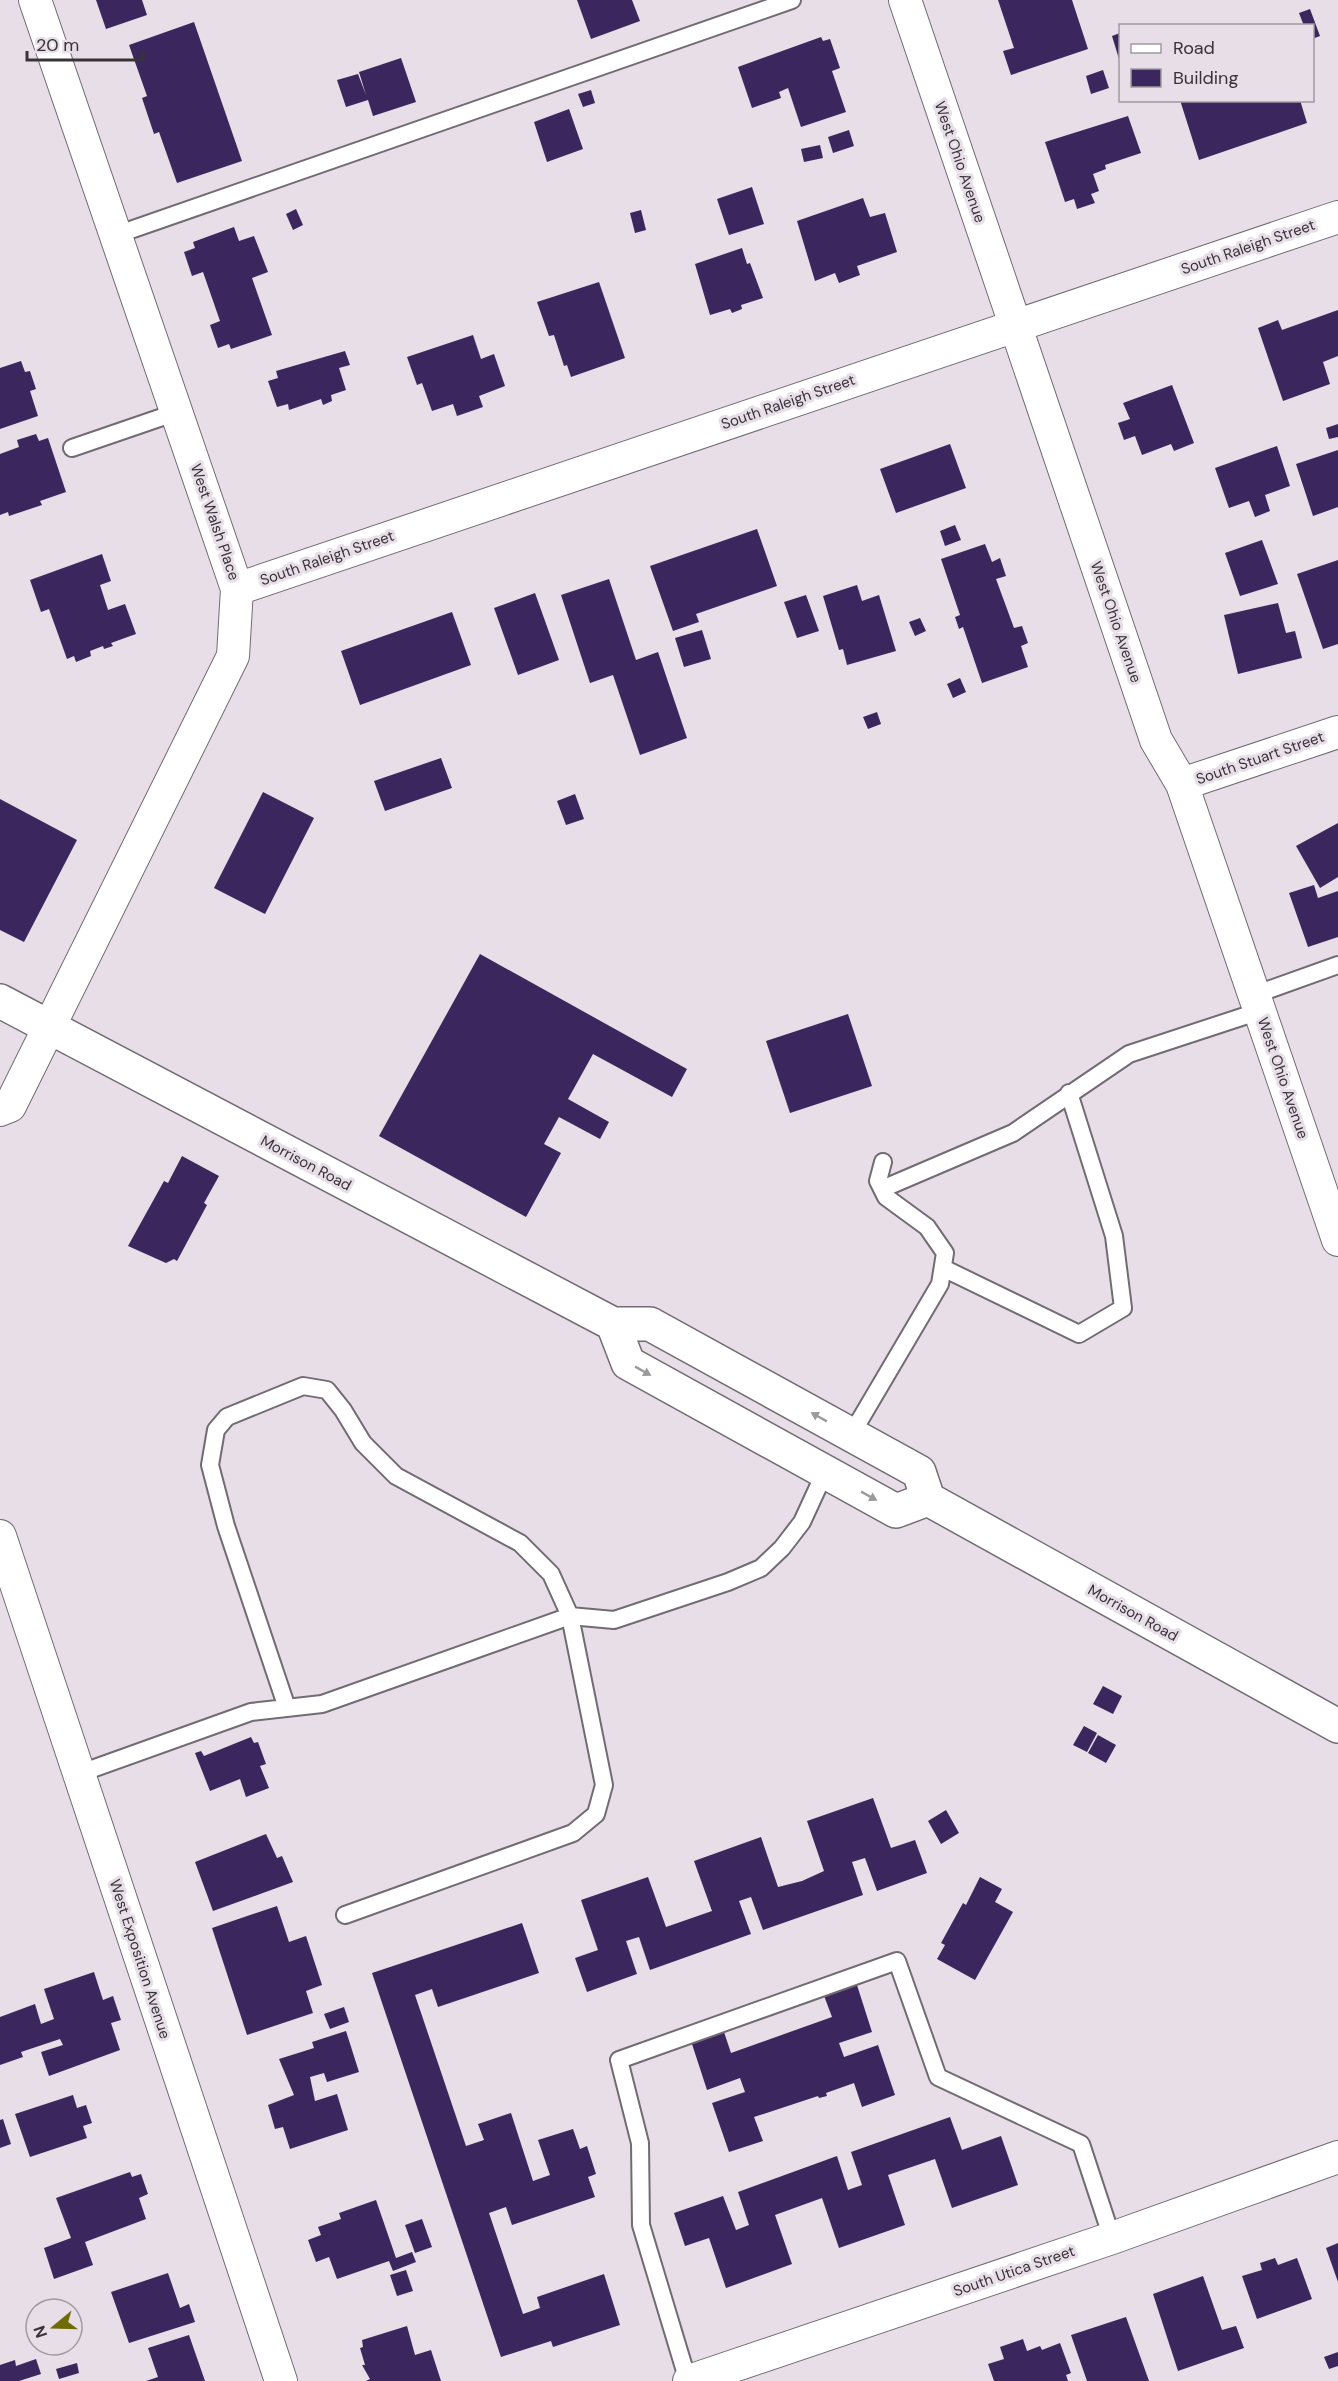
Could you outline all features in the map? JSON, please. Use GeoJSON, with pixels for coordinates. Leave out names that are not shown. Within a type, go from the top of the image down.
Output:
{"type":"FeatureCollection","features":[{"type":"Feature","properties":{"kind":"main road","name":"Morrison Road"},"geometry":{"type":"LineString","coordinates":[[0,1000],[613,1324],[650,1324],[919,1472],[928,1499],[1338,1726]]}},
{"type":"Feature","properties":{"kind":"main road"},"geometry":{"type":"LineString","coordinates":[[613,1324],[628,1363],[896,1511],[928,1499]]}},
{"type":"Feature","properties":{"kind":"street","name":"West Walsh Place"},"geometry":{"type":"LineString","coordinates":[[35,0],[237,589],[234,657],[48,1027]]}},
{"type":"Feature","properties":{"kind":"street","name":"West Ohio Avenue"},"geometry":{"type":"LineString","coordinates":[[905,0],[1156,740],[1182,784],[1338,1240]]}},
{"type":"Feature","properties":{"kind":"street","name":"South Raleigh Street"},"geometry":{"type":"LineString","coordinates":[[237,589],[1338,217]]}},
{"type":"Feature","properties":{"kind":"street","name":"South Stuart Street"},"geometry":{"type":"LineString","coordinates":[[1182,784],[1338,732]]}},
{"type":"Feature","properties":{"kind":"street"},"geometry":{"type":"LineString","coordinates":[[0,1110],[10,1106],[48,1027]]}},
{"type":"Feature","properties":{"kind":"street","name":"West Exposition Avenue"},"geometry":{"type":"LineString","coordinates":[[0,1536],[281,2381]]}},
{"type":"Feature","properties":{"kind":"street","name":"South Utica Street"},"geometry":{"type":"LineString","coordinates":[[689,2381],[1112,2238],[1338,2157]]}},
{"type":"Feature","properties":{"kind":"lane"},"geometry":{"type":"LineString","coordinates":[[116,235],[792,0]]}},
{"type":"Feature","properties":{"kind":"lane"},"geometry":{"type":"LineString","coordinates":[[72,448],[177,412]]}},
{"type":"Feature","properties":{"kind":"lane"},"geometry":{"type":"LineString","coordinates":[[882,1189],[1013,1133],[1129,1054],[1257,1003],[1338,965]]}},
{"type":"Feature","properties":{"kind":"lane"},"geometry":{"type":"LineString","coordinates":[[943,1268],[1079,1334],[1123,1308],[1114,1236],[1069,1094]]}},
{"type":"Feature","properties":{"kind":"lane"},"geometry":{"type":"LineString","coordinates":[[851,1435],[940,1284],[945,1252],[927,1227],[886,1197],[878,1180],[883,1162]]}},
{"type":"Feature","properties":{"kind":"lane"},"geometry":{"type":"LineString","coordinates":[[287,1708],[226,1526],[210,1465],[216,1430],[227,1417],[303,1386],[327,1390],[363,1443],[396,1476],[520,1543],[551,1574],[570,1616],[604,1785],[596,1814],[573,1833],[345,1915]]}},
{"type":"Feature","properties":{"kind":"lane"},"geometry":{"type":"LineString","coordinates":[[78,1774],[251,1712],[322,1704],[570,1616],[614,1620],[682,1598],[761,1568],[782,1548],[802,1522],[825,1472]]}},
{"type":"Feature","properties":{"kind":"lane"},"geometry":{"type":"LineString","coordinates":[[689,2381],[641,2225],[640,2143],[619,2060],[897,1961],[938,2077],[1081,2144],[1112,2238]]}},
{"type":"Feature","properties":{"kind":"building"},"geometry":{"type":"Polygon","coordinates":[[[96,0],[142,0],[147,15],[106,29],[96,0]]]}},
{"type":"Feature","properties":{"kind":"building"},"geometry":{"type":"Polygon","coordinates":[[[577,0],[632,0],[640,21],[591,39],[577,0]]]}},
{"type":"Feature","properties":{"kind":"building"},"geometry":{"type":"Polygon","coordinates":[[[998,0],[1072,0],[1088,49],[1011,75],[1003,51],[1014,48],[998,0]]]}},
{"type":"Feature","properties":{"kind":"building"},"geometry":{"type":"Polygon","coordinates":[[[1310,9],[1320,36],[1314,38],[1314,24],[1303,24],[1299,13],[1310,9]]]}},
{"type":"Feature","properties":{"kind":"building"},"geometry":{"type":"Polygon","coordinates":[[[194,22],[242,161],[177,183],[159,132],[154,134],[142,98],[147,96],[129,45],[194,22]]]}},
{"type":"Feature","properties":{"kind":"building"},"geometry":{"type":"Polygon","coordinates":[[[1119,33],[1119,59],[1112,36],[1119,33]]]}},
{"type":"Feature","properties":{"kind":"building"},"geometry":{"type":"Polygon","coordinates":[[[821,37],[823,41],[830,39],[840,68],[832,71],[846,112],[801,127],[788,88],[779,92],[781,98],[752,108],[738,67],[821,37]]]}},
{"type":"Feature","properties":{"kind":"building"},"geometry":{"type":"Polygon","coordinates":[[[401,58],[416,102],[373,116],[368,100],[346,107],[337,80],[358,74],[366,95],[359,72],[401,58]]]}},
{"type":"Feature","properties":{"kind":"building"},"geometry":{"type":"Polygon","coordinates":[[[1103,70],[1109,88],[1091,94],[1086,76],[1103,70]]]}},
{"type":"Feature","properties":{"kind":"building"},"geometry":{"type":"Polygon","coordinates":[[[591,90],[595,103],[583,107],[578,94],[591,90]]]}},
{"type":"Feature","properties":{"kind":"building"},"geometry":{"type":"Polygon","coordinates":[[[1181,102],[1301,102],[1307,123],[1199,160],[1181,102]]]}},
{"type":"Feature","properties":{"kind":"building"},"geometry":{"type":"Polygon","coordinates":[[[569,109],[583,149],[547,162],[534,122],[569,109]]]}},
{"type":"Feature","properties":{"kind":"building"},"geometry":{"type":"Polygon","coordinates":[[[1128,116],[1141,153],[1105,165],[1106,169],[1093,174],[1099,191],[1091,194],[1095,203],[1077,209],[1074,199],[1065,202],[1045,142],[1128,116]]]}},
{"type":"Feature","properties":{"kind":"building"},"geometry":{"type":"Polygon","coordinates":[[[849,130],[854,146],[833,153],[828,137],[849,130]]]}},
{"type":"Feature","properties":{"kind":"building"},"geometry":{"type":"Polygon","coordinates":[[[820,145],[823,158],[804,162],[801,149],[820,145]]]}},
{"type":"Feature","properties":{"kind":"building"},"geometry":{"type":"Polygon","coordinates":[[[752,187],[764,224],[729,235],[717,199],[752,187]]]}},
{"type":"Feature","properties":{"kind":"building"},"geometry":{"type":"Polygon","coordinates":[[[863,198],[870,217],[885,213],[897,252],[857,266],[860,275],[839,283],[835,273],[815,281],[797,221],[863,198]]]}},
{"type":"Feature","properties":{"kind":"building"},"geometry":{"type":"Polygon","coordinates":[[[296,209],[303,225],[293,230],[286,214],[296,209]]]}},
{"type":"Feature","properties":{"kind":"building"},"geometry":{"type":"Polygon","coordinates":[[[641,210],[646,230],[635,233],[630,213],[641,210]]]}},
{"type":"Feature","properties":{"kind":"building"},"geometry":{"type":"Polygon","coordinates":[[[234,227],[239,241],[254,236],[268,272],[252,278],[272,335],[231,349],[229,344],[218,348],[210,325],[220,321],[203,272],[192,276],[184,252],[195,248],[193,242],[234,227]]]}},
{"type":"Feature","properties":{"kind":"building"},"geometry":{"type":"Polygon","coordinates":[[[742,248],[763,298],[741,305],[742,309],[732,313],[730,309],[710,315],[695,264],[742,248]]]}},
{"type":"Feature","properties":{"kind":"building"},"geometry":{"type":"Polygon","coordinates":[[[599,282],[625,358],[571,377],[567,365],[564,366],[554,335],[549,336],[537,302],[599,282]]]}},
{"type":"Feature","properties":{"kind":"building"},"geometry":{"type":"Polygon","coordinates":[[[1338,310],[1338,356],[1323,362],[1330,384],[1283,401],[1258,328],[1278,320],[1282,330],[1338,310]]]}},
{"type":"Feature","properties":{"kind":"building"},"geometry":{"type":"Polygon","coordinates":[[[473,335],[481,359],[494,354],[505,386],[479,396],[483,407],[457,416],[453,404],[432,411],[422,383],[417,385],[407,357],[473,335]]]}},
{"type":"Feature","properties":{"kind":"building"},"geometry":{"type":"Polygon","coordinates":[[[345,351],[350,365],[339,368],[346,390],[331,395],[332,401],[323,405],[321,399],[289,410],[288,404],[277,407],[268,381],[278,378],[276,371],[345,351]]]}},
{"type":"Feature","properties":{"kind":"building"},"geometry":{"type":"Polygon","coordinates":[[[21,361],[25,372],[30,371],[36,389],[30,391],[38,416],[0,429],[0,368],[21,361]]]}},
{"type":"Feature","properties":{"kind":"building"},"geometry":{"type":"Polygon","coordinates":[[[1172,385],[1194,443],[1174,451],[1171,444],[1142,455],[1135,436],[1124,440],[1118,423],[1130,419],[1123,403],[1172,385]]]}},
{"type":"Feature","properties":{"kind":"building"},"geometry":{"type":"Polygon","coordinates":[[[1338,424],[1338,437],[1329,439],[1326,428],[1338,424]]]}},
{"type":"Feature","properties":{"kind":"building"},"geometry":{"type":"Polygon","coordinates":[[[36,434],[39,441],[48,438],[66,492],[40,501],[42,505],[9,516],[8,512],[0,515],[0,454],[19,447],[17,440],[36,434]]]}},
{"type":"Feature","properties":{"kind":"building"},"geometry":{"type":"Polygon","coordinates":[[[950,444],[966,488],[896,513],[880,469],[950,444]]]}},
{"type":"Feature","properties":{"kind":"building"},"geometry":{"type":"Polygon","coordinates":[[[1277,446],[1290,486],[1265,495],[1270,511],[1255,517],[1249,501],[1229,508],[1215,468],[1277,446]]]}},
{"type":"Feature","properties":{"kind":"building"},"geometry":{"type":"Polygon","coordinates":[[[1338,450],[1338,507],[1313,516],[1296,464],[1338,450]]]}},
{"type":"Feature","properties":{"kind":"building"},"geometry":{"type":"Polygon","coordinates":[[[955,525],[961,540],[945,546],[940,531],[955,525]]]}},
{"type":"Feature","properties":{"kind":"building"},"geometry":{"type":"Polygon","coordinates":[[[757,529],[777,586],[696,614],[699,622],[673,631],[650,566],[757,529]]]}},
{"type":"Feature","properties":{"kind":"building"},"geometry":{"type":"Polygon","coordinates":[[[1262,540],[1278,584],[1240,596],[1225,553],[1262,540]]]}},
{"type":"Feature","properties":{"kind":"building"},"geometry":{"type":"Polygon","coordinates":[[[985,544],[992,562],[1000,558],[1006,576],[996,579],[1014,628],[1022,626],[1028,643],[1021,646],[1028,667],[982,683],[963,627],[959,629],[955,617],[960,615],[941,559],[985,544]]]}},
{"type":"Feature","properties":{"kind":"building"},"geometry":{"type":"Polygon","coordinates":[[[102,554],[111,581],[100,585],[108,610],[125,604],[136,634],[111,643],[113,646],[104,649],[103,646],[90,651],[91,656],[76,662],[74,656],[67,659],[49,609],[41,612],[30,580],[102,554]]]}},
{"type":"Feature","properties":{"kind":"building"},"geometry":{"type":"Polygon","coordinates":[[[1338,560],[1338,644],[1323,649],[1297,574],[1338,560]]]}},
{"type":"Feature","properties":{"kind":"building"},"geometry":{"type":"Polygon","coordinates":[[[609,579],[636,660],[658,652],[687,738],[640,755],[613,675],[590,683],[561,595],[609,579]]]}},
{"type":"Feature","properties":{"kind":"building"},"geometry":{"type":"Polygon","coordinates":[[[857,585],[862,601],[879,595],[896,651],[847,665],[843,649],[839,650],[823,596],[857,585]]]}},
{"type":"Feature","properties":{"kind":"building"},"geometry":{"type":"Polygon","coordinates":[[[535,593],[559,660],[518,675],[494,608],[535,593]]]}},
{"type":"Feature","properties":{"kind":"building"},"geometry":{"type":"Polygon","coordinates":[[[806,595],[819,631],[797,638],[784,602],[806,595]]]}},
{"type":"Feature","properties":{"kind":"building"},"geometry":{"type":"Polygon","coordinates":[[[1278,603],[1286,633],[1295,631],[1302,658],[1238,674],[1224,615],[1278,603]]]}},
{"type":"Feature","properties":{"kind":"building"},"geometry":{"type":"Polygon","coordinates":[[[452,612],[471,665],[360,705],[341,651],[452,612]]]}},
{"type":"Feature","properties":{"kind":"building"},"geometry":{"type":"Polygon","coordinates":[[[920,618],[926,631],[915,636],[909,622],[920,618]]]}},
{"type":"Feature","properties":{"kind":"building"},"geometry":{"type":"Polygon","coordinates":[[[702,630],[711,659],[684,667],[675,638],[702,630]]]}},
{"type":"Feature","properties":{"kind":"building"},"geometry":{"type":"Polygon","coordinates":[[[960,678],[966,692],[953,698],[947,684],[960,678]]]}},
{"type":"Feature","properties":{"kind":"building"},"geometry":{"type":"Polygon","coordinates":[[[877,712],[881,724],[868,729],[863,717],[877,712]]]}},
{"type":"Feature","properties":{"kind":"building"},"geometry":{"type":"Polygon","coordinates":[[[441,758],[452,788],[385,811],[374,781],[441,758]]]}},
{"type":"Feature","properties":{"kind":"building"},"geometry":{"type":"Polygon","coordinates":[[[263,792],[314,818],[265,914],[214,888],[263,792]]]}},
{"type":"Feature","properties":{"kind":"building"},"geometry":{"type":"Polygon","coordinates":[[[575,794],[584,819],[566,825],[557,801],[575,794]]]}},
{"type":"Feature","properties":{"kind":"building"},"geometry":{"type":"Polygon","coordinates":[[[0,799],[77,840],[24,942],[0,930],[0,799]]]}},
{"type":"Feature","properties":{"kind":"building"},"geometry":{"type":"Polygon","coordinates":[[[1338,823],[1338,877],[1320,888],[1296,846],[1338,823]]]}},
{"type":"Feature","properties":{"kind":"building"},"geometry":{"type":"Polygon","coordinates":[[[1314,885],[1318,898],[1338,891],[1338,937],[1308,947],[1289,893],[1314,885]]]}},
{"type":"Feature","properties":{"kind":"building"},"geometry":{"type":"Polygon","coordinates":[[[480,954],[687,1069],[672,1097],[593,1054],[568,1099],[609,1122],[600,1139],[559,1117],[544,1144],[561,1153],[526,1217],[379,1136],[480,954]]]}},
{"type":"Feature","properties":{"kind":"building"},"geometry":{"type":"Polygon","coordinates":[[[848,1014],[872,1086],[790,1113],[766,1041],[848,1014]]]}},
{"type":"Feature","properties":{"kind":"building"},"geometry":{"type":"Polygon","coordinates":[[[182,1156],[219,1176],[204,1203],[207,1205],[177,1261],[174,1259],[166,1263],[128,1246],[164,1181],[168,1183],[182,1156]]]}},
{"type":"Feature","properties":{"kind":"building"},"geometry":{"type":"Polygon","coordinates":[[[1103,1686],[1122,1696],[1113,1714],[1093,1704],[1103,1686]]]}},
{"type":"Feature","properties":{"kind":"building"},"geometry":{"type":"Polygon","coordinates":[[[1084,1726],[1097,1733],[1087,1752],[1073,1745],[1084,1726]]]}},
{"type":"Feature","properties":{"kind":"building"},"geometry":{"type":"Polygon","coordinates":[[[1098,1735],[1116,1745],[1106,1763],[1088,1753],[1098,1735]]]}},
{"type":"Feature","properties":{"kind":"building"},"geometry":{"type":"Polygon","coordinates":[[[251,1737],[254,1743],[258,1742],[266,1764],[260,1766],[269,1788],[246,1797],[240,1779],[210,1791],[195,1753],[201,1751],[204,1756],[251,1737]]]}},
{"type":"Feature","properties":{"kind":"building"},"geometry":{"type":"Polygon","coordinates":[[[873,1798],[891,1848],[915,1840],[927,1873],[877,1891],[865,1858],[852,1862],[863,1895],[763,1930],[751,1897],[739,1901],[751,1934],[650,1970],[639,1937],[626,1941],[637,1974],[587,1992],[575,1958],[598,1950],[581,1900],[648,1877],[666,1927],[712,1911],[694,1861],[761,1837],[778,1887],[802,1881],[824,1871],[807,1821],[873,1798]]]}},
{"type":"Feature","properties":{"kind":"building"},"geometry":{"type":"Polygon","coordinates":[[[946,1810],[959,1833],[941,1844],[928,1821],[946,1810]]]}},
{"type":"Feature","properties":{"kind":"building"},"geometry":{"type":"Polygon","coordinates":[[[266,1834],[277,1858],[282,1856],[293,1882],[213,1911],[195,1862],[266,1834]]]}},
{"type":"Feature","properties":{"kind":"building"},"geometry":{"type":"Polygon","coordinates":[[[980,1877],[1002,1889],[995,1902],[1013,1912],[975,1980],[937,1959],[945,1945],[941,1943],[963,1903],[966,1905],[980,1877]]]}},
{"type":"Feature","properties":{"kind":"building"},"geometry":{"type":"Polygon","coordinates":[[[277,1906],[289,1942],[306,1936],[322,1985],[306,1991],[313,2013],[247,2035],[212,1928],[277,1906]]]}},
{"type":"Feature","properties":{"kind":"building"},"geometry":{"type":"Polygon","coordinates":[[[522,1923],[539,1973],[438,2007],[432,1989],[415,1995],[466,2146],[484,2140],[478,2124],[511,2113],[533,2181],[550,2175],[538,2140],[573,2129],[580,2149],[587,2146],[596,2174],[588,2177],[595,2197],[512,2225],[506,2207],[489,2213],[523,2314],[540,2308],[537,2297],[604,2274],[620,2325],[553,2347],[551,2341],[501,2357],[372,1973],[522,1923]]]}},
{"type":"Feature","properties":{"kind":"building"},"geometry":{"type":"Polygon","coordinates":[[[94,1972],[103,2000],[113,1996],[121,2020],[111,2023],[120,2050],[49,2076],[41,2052],[63,2045],[60,2039],[21,2052],[23,2057],[0,2065],[0,2017],[35,2004],[41,2024],[54,2019],[44,1989],[94,1972]]]}},
{"type":"Feature","properties":{"kind":"building"},"geometry":{"type":"Polygon","coordinates":[[[856,1982],[872,2032],[839,2043],[844,2057],[878,2045],[895,2095],[862,2107],[854,2083],[826,2093],[827,2096],[819,2098],[818,2096],[754,2117],[763,2141],[729,2152],[712,2103],[745,2092],[740,2078],[707,2090],[691,2041],[723,2029],[731,2053],[832,2017],[823,1993],[856,1982]]]}},
{"type":"Feature","properties":{"kind":"building"},"geometry":{"type":"Polygon","coordinates":[[[344,2007],[349,2022],[330,2029],[324,2014],[344,2007]]]}},
{"type":"Feature","properties":{"kind":"building"},"geometry":{"type":"Polygon","coordinates":[[[346,2031],[359,2072],[327,2082],[324,2073],[310,2077],[315,2101],[337,2094],[348,2130],[290,2149],[283,2127],[275,2129],[268,2105],[294,2095],[279,2059],[314,2048],[312,2042],[346,2031]]]}},
{"type":"Feature","properties":{"kind":"building"},"geometry":{"type":"Polygon","coordinates":[[[73,2095],[77,2108],[86,2105],[92,2123],[83,2126],[87,2138],[30,2157],[15,2114],[73,2095]]]}},
{"type":"Feature","properties":{"kind":"building"},"geometry":{"type":"Polygon","coordinates":[[[950,2117],[962,2150],[1001,2136],[1018,2185],[952,2208],[935,2159],[888,2175],[905,2225],[839,2248],[822,2198],[775,2215],[792,2264],[726,2288],[709,2238],[685,2246],[674,2213],[723,2196],[736,2230],[749,2225],[738,2192],[837,2156],[848,2190],[862,2185],[851,2152],[950,2117]]]}},
{"type":"Feature","properties":{"kind":"building"},"geometry":{"type":"Polygon","coordinates":[[[3,2119],[11,2144],[0,2148],[0,2120],[3,2119]]]}},
{"type":"Feature","properties":{"kind":"building"},"geometry":{"type":"Polygon","coordinates":[[[130,2172],[132,2177],[141,2174],[148,2194],[139,2198],[146,2219],[85,2242],[93,2265],[54,2279],[44,2248],[71,2238],[56,2198],[130,2172]]]}},
{"type":"Feature","properties":{"kind":"building"},"geometry":{"type":"Polygon","coordinates":[[[376,2200],[396,2258],[412,2252],[416,2262],[393,2271],[389,2261],[337,2279],[329,2257],[316,2262],[308,2240],[321,2235],[318,2227],[341,2219],[339,2213],[376,2200]]]}},
{"type":"Feature","properties":{"kind":"building"},"geometry":{"type":"Polygon","coordinates":[[[422,2219],[432,2247],[415,2253],[405,2225],[422,2219]]]}},
{"type":"Feature","properties":{"kind":"building"},"geometry":{"type":"Polygon","coordinates":[[[1338,2243],[1338,2282],[1326,2248],[1338,2243]]]}},
{"type":"Feature","properties":{"kind":"building"},"geometry":{"type":"Polygon","coordinates":[[[1275,2258],[1278,2265],[1297,2258],[1312,2299],[1257,2319],[1242,2276],[1262,2270],[1260,2263],[1275,2258]]]}},
{"type":"Feature","properties":{"kind":"building"},"geometry":{"type":"Polygon","coordinates":[[[406,2270],[413,2291],[397,2296],[390,2275],[406,2270]]]}},
{"type":"Feature","properties":{"kind":"building"},"geometry":{"type":"Polygon","coordinates":[[[168,2273],[180,2308],[189,2304],[195,2322],[129,2343],[111,2292],[168,2273]]]}},
{"type":"Feature","properties":{"kind":"building"},"geometry":{"type":"Polygon","coordinates":[[[1203,2276],[1222,2330],[1236,2326],[1244,2348],[1178,2371],[1153,2294],[1203,2276]]]}},
{"type":"Feature","properties":{"kind":"building"},"geometry":{"type":"Polygon","coordinates":[[[1126,2317],[1149,2381],[1087,2381],[1071,2335],[1126,2317]]]}},
{"type":"Feature","properties":{"kind":"building"},"geometry":{"type":"Polygon","coordinates":[[[407,2326],[415,2355],[431,2350],[441,2381],[366,2381],[370,2379],[362,2365],[365,2365],[360,2348],[363,2347],[362,2340],[407,2326]]]}},
{"type":"Feature","properties":{"kind":"building"},"geometry":{"type":"Polygon","coordinates":[[[189,2335],[205,2381],[146,2381],[158,2377],[148,2348],[189,2335]]]}},
{"type":"Feature","properties":{"kind":"building"},"geometry":{"type":"Polygon","coordinates":[[[1023,2339],[1027,2351],[1040,2346],[1042,2350],[1060,2343],[1071,2373],[1066,2375],[1068,2381],[994,2381],[988,2364],[1004,2359],[1000,2347],[1023,2339]]]}},
{"type":"Feature","properties":{"kind":"building"},"geometry":{"type":"Polygon","coordinates":[[[1338,2352],[1338,2366],[1329,2369],[1324,2357],[1338,2352]]]}},
{"type":"Feature","properties":{"kind":"building"},"geometry":{"type":"Polygon","coordinates":[[[36,2359],[41,2374],[19,2381],[0,2381],[0,2365],[15,2360],[16,2366],[36,2359]]]}},
{"type":"Feature","properties":{"kind":"building"},"geometry":{"type":"Polygon","coordinates":[[[77,2363],[79,2373],[59,2379],[56,2369],[77,2363]]]}}]}
